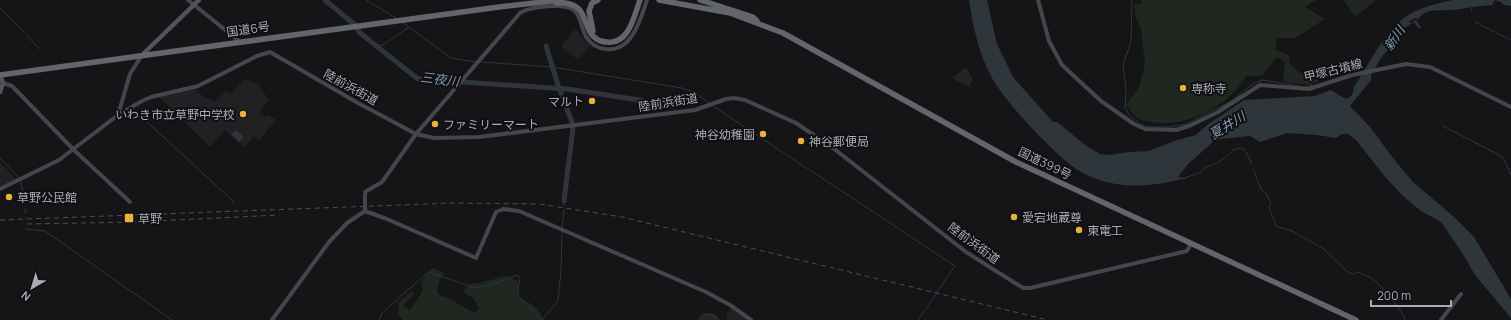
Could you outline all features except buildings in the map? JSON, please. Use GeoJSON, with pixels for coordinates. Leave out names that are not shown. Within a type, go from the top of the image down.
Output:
{"type":"FeatureCollection","features":[{"type":"Feature","properties":{"kind":"highway","name":"国道6号"},"geometry":{"type":"LineString","coordinates":[[0,75],[499,7],[531,0]]}},
{"type":"Feature","properties":{"kind":"highway","name":"国道6号"},"geometry":{"type":"LineString","coordinates":[[499,7],[560,0]]}},
{"type":"Feature","properties":{"kind":"highway"},"geometry":{"type":"LineString","coordinates":[[598,0],[590,6],[590,24],[594,32],[608,40],[617,38],[624,31],[638,2]]}},
{"type":"Feature","properties":{"kind":"highway","name":"国道399号"},"geometry":{"type":"LineString","coordinates":[[659,0],[730,14],[760,24],[796,40],[1016,162],[1356,320]]}},
{"type":"Feature","properties":{"kind":"highway","name":"国道399号"},"geometry":{"type":"LineString","coordinates":[[684,0],[724,10],[730,14]]}},
{"type":"Feature","properties":{"kind":"highway"},"geometry":{"type":"LineString","coordinates":[[703,1],[753,17],[760,24]]}},
{"type":"Feature","properties":{"kind":"highway"},"geometry":{"type":"LineString","coordinates":[[499,7],[516,8],[559,3],[570,4],[580,11],[593,36],[600,41],[609,43],[618,40],[627,33],[638,2]]}},
{"type":"Feature","properties":{"kind":"main road"},"geometry":{"type":"LineString","coordinates":[[142,55],[199,0]]}},
{"type":"Feature","properties":{"kind":"main road"},"geometry":{"type":"LineString","coordinates":[[0,75],[3,83],[0,92]]}},
{"type":"Feature","properties":{"kind":"street"},"geometry":{"type":"LineString","coordinates":[[188,0],[239,42]]}},
{"type":"Feature","properties":{"kind":"street"},"geometry":{"type":"LineString","coordinates":[[365,211],[365,192],[382,182],[416,134],[520,12],[524,10],[551,6],[568,7],[576,12],[585,35],[596,46],[610,49],[619,47],[628,42],[633,35],[646,0]]}},
{"type":"Feature","properties":{"kind":"street","name":"甲塚古墳線"},"geometry":{"type":"LineString","coordinates":[[1038,0],[1049,41],[1062,65],[1101,101],[1134,124],[1145,129],[1176,130],[1189,126],[1218,112],[1260,85],[1305,89],[1352,75],[1406,64],[1430,67],[1511,107]]}},
{"type":"Feature","properties":{"kind":"street","name":"陸前浜街道"},"geometry":{"type":"LineString","coordinates":[[118,115],[142,101],[198,86],[257,56],[270,52],[333,90],[416,134],[449,139],[479,137],[695,110],[726,99],[734,98],[745,100],[764,108],[812,133],[966,252],[1023,288],[1030,288],[1187,251],[1191,244]]}},
{"type":"Feature","properties":{"kind":"street"},"geometry":{"type":"LineString","coordinates":[[0,189],[53,164],[74,150],[118,115],[130,74],[142,55]]}},
{"type":"Feature","properties":{"kind":"street"},"geometry":{"type":"LineString","coordinates":[[3,83],[12,86],[74,150],[130,202]]}},
{"type":"Feature","properties":{"kind":"street"},"geometry":{"type":"LineString","coordinates":[[365,211],[387,218],[476,258],[493,217],[499,210],[519,211],[716,297],[751,320]]}},
{"type":"Feature","properties":{"kind":"street"},"geometry":{"type":"LineString","coordinates":[[272,320],[329,242],[347,223],[365,211]]}},
{"type":"Feature","properties":{"kind":"street"},"geometry":{"type":"LineString","coordinates":[[1441,320],[1461,294]]}},
{"type":"Feature","properties":{"kind":"shaded area"},"geometry":{"type":"Polygon","coordinates":[[[1142,0],[1316,0],[1305,7],[1325,19],[1295,38],[1276,38],[1276,50],[1289,55],[1290,64],[1300,73],[1320,80],[1311,85],[1283,82],[1285,62],[1277,57],[1262,76],[1246,76],[1239,87],[1229,97],[1218,106],[1205,113],[1178,122],[1164,123],[1140,120],[1126,105],[1139,87],[1145,64],[1141,29],[1135,15],[1134,4],[1140,4],[1142,0]]]}},
{"type":"Feature","properties":{"kind":"shaded area"},"geometry":{"type":"Polygon","coordinates":[[[1340,0],[1376,0],[1355,17],[1344,1],[1340,0]]]}},
{"type":"Feature","properties":{"kind":"shaded area"},"geometry":{"type":"Polygon","coordinates":[[[575,29],[590,46],[578,60],[561,46],[575,29]]]}},
{"type":"Feature","properties":{"kind":"shaded area"},"geometry":{"type":"Polygon","coordinates":[[[966,67],[973,80],[969,87],[952,78],[966,67]]]}},
{"type":"Feature","properties":{"kind":"shaded area"},"geometry":{"type":"Polygon","coordinates":[[[244,79],[258,84],[269,100],[259,113],[265,117],[269,115],[276,120],[259,141],[254,136],[244,147],[225,130],[210,147],[158,96],[195,89],[200,94],[214,102],[226,91],[230,94],[244,79]]]}},
{"type":"Feature","properties":{"kind":"shaded area"},"geometry":{"type":"Polygon","coordinates":[[[0,162],[16,179],[0,187],[0,162]]]}},
{"type":"Feature","properties":{"kind":"shaded area"},"geometry":{"type":"Polygon","coordinates":[[[432,268],[444,273],[439,282],[437,292],[440,296],[446,297],[474,313],[479,309],[474,299],[463,292],[470,284],[505,276],[518,281],[517,297],[533,306],[542,315],[544,320],[403,320],[398,315],[399,302],[411,291],[414,294],[403,306],[410,310],[423,291],[421,281],[432,268]]]}},
{"type":"Feature","properties":{"kind":"shaded area"},"geometry":{"type":"Polygon","coordinates":[[[731,309],[747,320],[727,320],[726,316],[731,309]]]}},
{"type":"Feature","properties":{"kind":"shaded area"},"geometry":{"type":"Polygon","coordinates":[[[702,313],[714,313],[720,320],[697,320],[702,313]]]}},
{"type":"Feature","properties":{"kind":"water"},"geometry":{"type":"Polygon","coordinates":[[[969,0],[987,0],[997,44],[1013,77],[1053,122],[1057,122],[1085,145],[1100,154],[1110,155],[1149,151],[1174,141],[1196,135],[1207,125],[1244,100],[1315,96],[1331,90],[1346,99],[1352,94],[1354,87],[1383,41],[1390,32],[1409,14],[1427,6],[1453,0],[1495,0],[1492,5],[1472,7],[1472,14],[1471,7],[1456,10],[1432,11],[1424,13],[1418,19],[1415,18],[1408,22],[1410,23],[1416,20],[1421,28],[1419,29],[1414,22],[1400,30],[1398,40],[1382,56],[1371,75],[1371,80],[1350,106],[1370,127],[1413,182],[1453,216],[1474,237],[1511,299],[1511,318],[1475,275],[1441,222],[1421,211],[1404,197],[1387,179],[1356,140],[1348,134],[1342,134],[1336,138],[1287,133],[1260,142],[1250,136],[1220,139],[1213,142],[1188,164],[1178,177],[1186,178],[1160,184],[1134,186],[1116,184],[1099,180],[1087,175],[1072,166],[1040,137],[1007,100],[992,78],[980,50],[969,0]]]}},
{"type":"Feature","properties":{"kind":"water"},"geometry":{"type":"Polygon","coordinates":[[[1495,0],[1511,0],[1511,6],[1504,5],[1495,0]]]}},
{"type":"Feature","properties":{"kind":"water"},"geometry":{"type":"Polygon","coordinates":[[[236,130],[244,137],[239,142],[231,134],[236,130]]]}},
{"type":"Feature","properties":{"kind":"waterway","name":"三夜川"},"geometry":{"type":"LineString","coordinates":[[325,0],[354,24],[360,33],[418,79],[567,89],[652,102]]}},
{"type":"Feature","properties":{"kind":"waterway"},"geometry":{"type":"LineString","coordinates":[[366,0],[396,18]]}},
{"type":"Feature","properties":{"kind":"waterway"},"geometry":{"type":"LineString","coordinates":[[1132,0],[1131,42],[1123,64],[1126,90],[1125,107],[1129,115],[1140,124],[1148,127],[1171,127],[1186,124],[1230,102],[1254,83],[1263,80],[1305,87],[1313,85]]}},
{"type":"Feature","properties":{"kind":"waterway"},"geometry":{"type":"LineString","coordinates":[[0,8],[24,32]]}},
{"type":"Feature","properties":{"kind":"waterway"},"geometry":{"type":"LineString","coordinates":[[402,22],[408,26]]}},
{"type":"Feature","properties":{"kind":"waterway"},"geometry":{"type":"LineString","coordinates":[[1475,22],[1511,40]]}},
{"type":"Feature","properties":{"kind":"waterway"},"geometry":{"type":"LineString","coordinates":[[377,46],[385,44],[409,27],[451,58],[476,62]]}},
{"type":"Feature","properties":{"kind":"waterway"},"geometry":{"type":"LineString","coordinates":[[27,36],[40,49]]}},
{"type":"Feature","properties":{"kind":"waterway","name":"三夜川"},"geometry":{"type":"LineString","coordinates":[[546,46],[559,88],[572,122]]}},
{"type":"Feature","properties":{"kind":"waterway"},"geometry":{"type":"LineString","coordinates":[[481,62],[552,67],[682,88],[696,93],[709,103]]}},
{"type":"Feature","properties":{"kind":"waterway"},"geometry":{"type":"LineString","coordinates":[[713,106],[955,266],[918,320]]}},
{"type":"Feature","properties":{"kind":"waterway"},"geometry":{"type":"LineString","coordinates":[[133,109],[234,202],[234,204]]}},
{"type":"Feature","properties":{"kind":"waterway"},"geometry":{"type":"LineString","coordinates":[[1443,126],[1503,157],[1511,175]]}},
{"type":"Feature","properties":{"kind":"waterway","name":"三夜川"},"geometry":{"type":"LineString","coordinates":[[564,201],[573,128]]}},
{"type":"Feature","properties":{"kind":"waterway"},"geometry":{"type":"LineString","coordinates":[[1182,179],[1201,172],[1205,167],[1220,161],[1233,150],[1241,148],[1245,150],[1252,164]]}},
{"type":"Feature","properties":{"kind":"waterway"},"geometry":{"type":"LineString","coordinates":[[0,158],[19,178]]}},
{"type":"Feature","properties":{"kind":"waterway"},"geometry":{"type":"LineString","coordinates":[[1253,169],[1262,191],[1265,192],[1271,203],[1269,207],[1276,226],[1292,231],[1324,249],[1348,272],[1353,274],[1358,272],[1373,279],[1390,297],[1405,320]]}},
{"type":"Feature","properties":{"kind":"waterway"},"geometry":{"type":"LineString","coordinates":[[21,181],[24,202]]}},
{"type":"Feature","properties":{"kind":"waterway","name":"三夜川"},"geometry":{"type":"LineString","coordinates":[[564,201],[564,206]]}},
{"type":"Feature","properties":{"kind":"waterway"},"geometry":{"type":"LineString","coordinates":[[562,227],[564,210]]}},
{"type":"Feature","properties":{"kind":"waterway"},"geometry":{"type":"LineString","coordinates":[[26,227],[26,229],[45,231],[172,320]]}},
{"type":"Feature","properties":{"kind":"waterway"},"geometry":{"type":"LineString","coordinates":[[542,320],[558,301],[561,270],[562,232]]}},
{"type":"Feature","properties":{"kind":"waterway"},"geometry":{"type":"LineString","coordinates":[[379,320],[382,313],[428,272],[475,288],[497,283],[517,275],[520,278],[518,290],[519,296],[541,320]]}},
{"type":"Feature","properties":{"kind":"waterway"},"geometry":{"type":"LineString","coordinates":[[701,320],[707,314],[716,317],[718,320]]}},
{"type":"Feature","properties":{"kind":"railway"},"geometry":{"type":"LineString","coordinates":[[0,220],[454,203],[539,204],[622,217],[1048,320]]}},
{"type":"Feature","properties":{"kind":"railway"},"geometry":{"type":"LineString","coordinates":[[27,224],[135,222],[279,215]]}},
{"type":"Feature","properties":{"kind":"place","name":"専称寺"},"geometry":{"type":"Point","coordinates":[1183,88]}},
{"type":"Feature","properties":{"kind":"place","name":"マルト"},"geometry":{"type":"Point","coordinates":[592,101]}},
{"type":"Feature","properties":{"kind":"place","name":"いわき市立草野中学校"},"geometry":{"type":"Point","coordinates":[243,114]}},
{"type":"Feature","properties":{"kind":"place","name":"ファミリーマート"},"geometry":{"type":"Point","coordinates":[435,124]}},
{"type":"Feature","properties":{"kind":"place","name":"神谷幼稚園"},"geometry":{"type":"Point","coordinates":[763,134]}},
{"type":"Feature","properties":{"kind":"place","name":"神谷郵便局"},"geometry":{"type":"Point","coordinates":[801,141]}},
{"type":"Feature","properties":{"kind":"place","name":"草野公民館"},"geometry":{"type":"Point","coordinates":[9,197]}},
{"type":"Feature","properties":{"kind":"place","name":"愛宕地蔵尊"},"geometry":{"type":"Point","coordinates":[1014,217]}},
{"type":"Feature","properties":{"kind":"place","name":"草野"},"geometry":{"type":"Point","coordinates":[129,218]}},
{"type":"Feature","properties":{"kind":"place","name":"東電工"},"geometry":{"type":"Point","coordinates":[1079,230]}},
{"type":"Feature","properties":{"kind":"water label","name":"新川"},"geometry":{"type":"Point","coordinates":[1394,38]}},
{"type":"Feature","properties":{"kind":"water label","name":"夏井川"},"geometry":{"type":"Point","coordinates":[1227,125]}}]}
